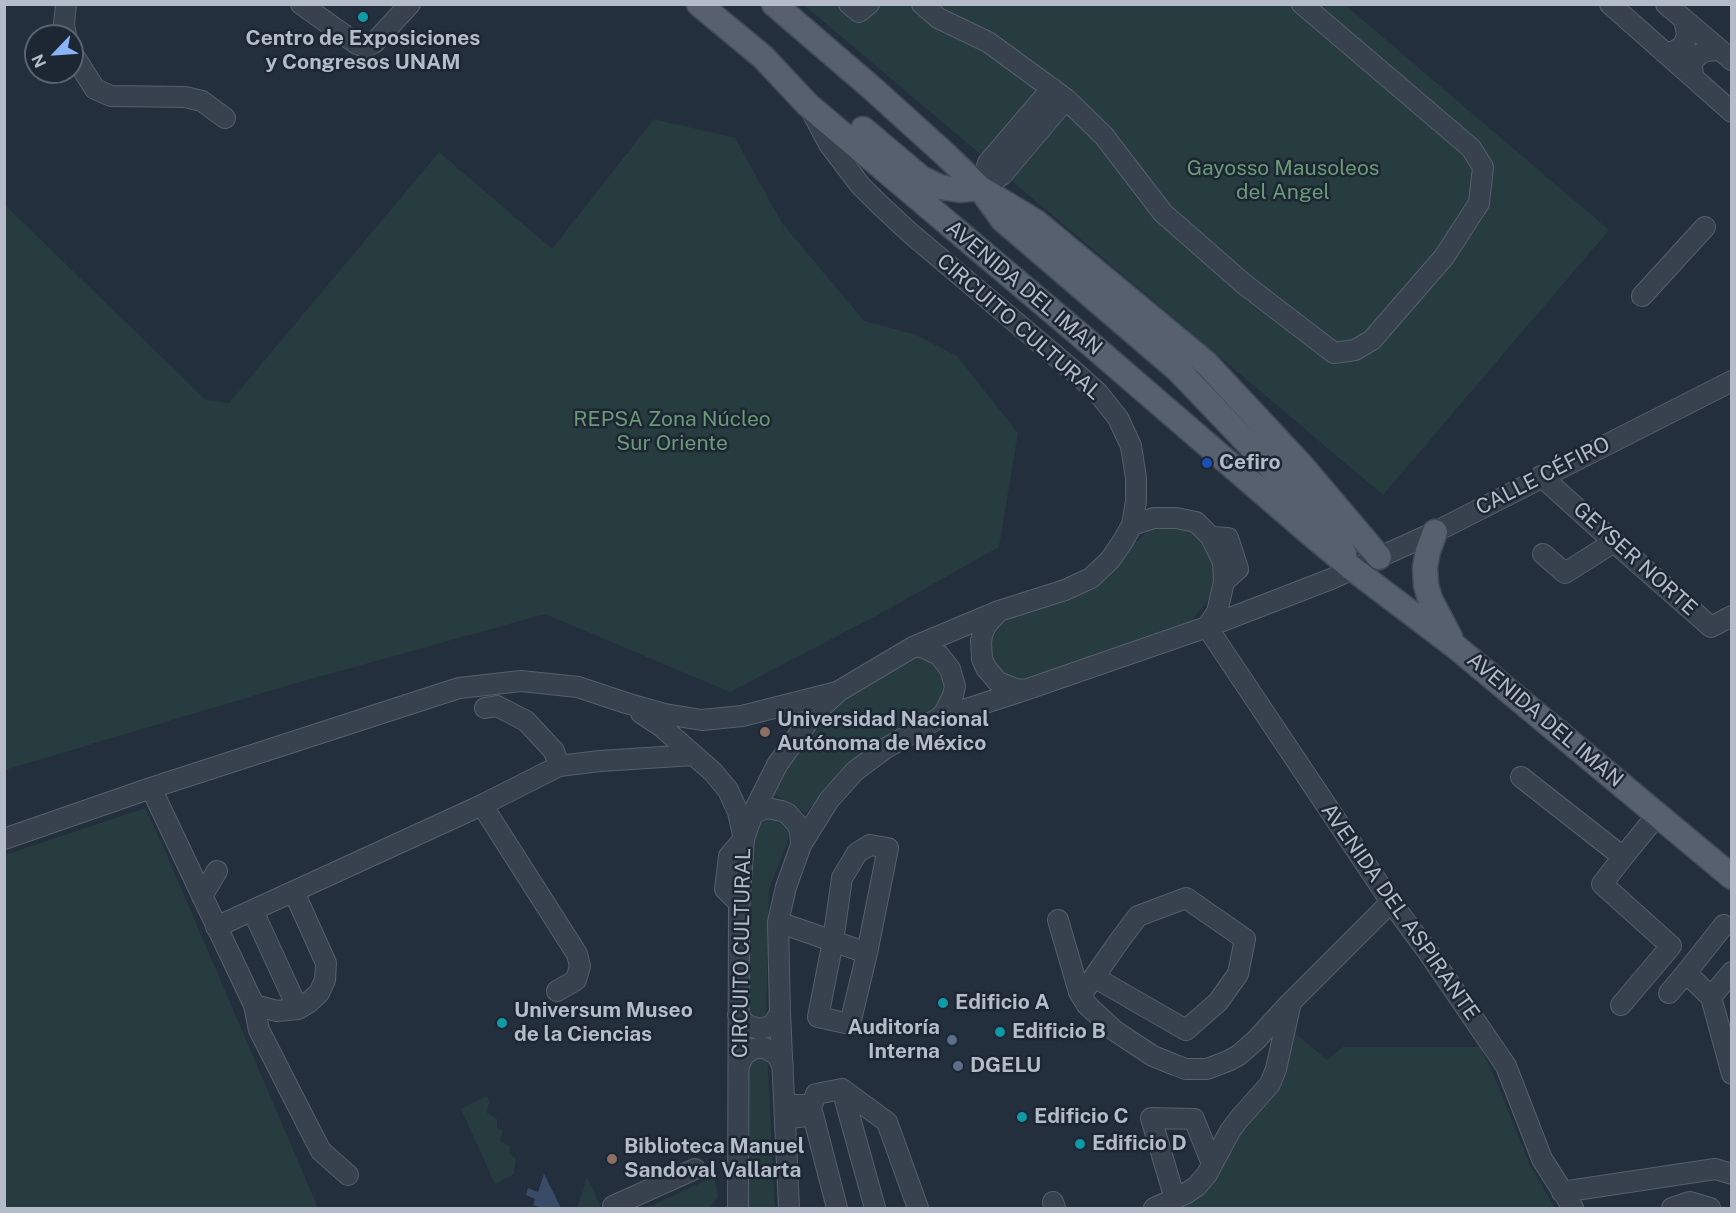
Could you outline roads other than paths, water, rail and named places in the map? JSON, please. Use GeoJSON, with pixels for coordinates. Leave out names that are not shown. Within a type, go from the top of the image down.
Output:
{"type":"FeatureCollection","features":[{"type":"Feature","properties":{"kind":"main road","name":"AVENIDA DEL IMAN"},"geometry":{"type":"LineString","coordinates":[[699,4],[763,57],[808,105],[1353,569],[1456,647],[1731,877]]}},
{"type":"Feature","properties":{"kind":"main road","name":"AVENIDA DEL IMAN"},"geometry":{"type":"LineString","coordinates":[[774,4],[873,89],[980,188],[1003,220],[1178,370],[1327,526],[1353,569]]}},
{"type":"Feature","properties":{"kind":"main road"},"geometry":{"type":"LineString","coordinates":[[763,57],[814,89],[921,178],[940,187],[960,190],[980,188],[1036,222],[1206,363],[1302,466],[1379,557]]}},
{"type":"Feature","properties":{"kind":"main road"},"geometry":{"type":"LineString","coordinates":[[1435,532],[1425,567],[1426,585],[1430,600],[1456,647]]}},
{"type":"Feature","properties":{"kind":"street"},"geometry":{"type":"LineString","coordinates":[[64,24],[66,4]]}},
{"type":"Feature","properties":{"kind":"street"},"geometry":{"type":"LineString","coordinates":[[301,4],[357,44],[365,47],[374,43],[410,4]]}},
{"type":"Feature","properties":{"kind":"street"},"geometry":{"type":"LineString","coordinates":[[849,4],[860,12],[869,4]]}},
{"type":"Feature","properties":{"kind":"street"},"geometry":{"type":"LineString","coordinates":[[922,4],[938,18],[988,42],[1059,94],[1104,135],[1163,213],[1244,284],[1334,353],[1355,350],[1372,340],[1444,257],[1479,203],[1484,167],[1471,148],[1302,4]]}},
{"type":"Feature","properties":{"kind":"street"},"geometry":{"type":"LineString","coordinates":[[1610,4],[1731,112]]}},
{"type":"Feature","properties":{"kind":"street"},"geometry":{"type":"LineString","coordinates":[[1666,4],[1725,55]]}},
{"type":"Feature","properties":{"kind":"street"},"geometry":{"type":"LineString","coordinates":[[1665,52],[1675,51],[1685,42],[1684,20]]}},
{"type":"Feature","properties":{"kind":"street"},"geometry":{"type":"LineString","coordinates":[[1693,77],[1692,65],[1694,59],[1700,54],[1706,51],[1725,55]]}},
{"type":"Feature","properties":{"kind":"street"},"geometry":{"type":"LineString","coordinates":[[84,72],[95,89],[111,96],[185,97],[202,101],[225,118]]}},
{"type":"Feature","properties":{"kind":"street"},"geometry":{"type":"LineString","coordinates":[[980,188],[1002,175],[1059,94]]}},
{"type":"Feature","properties":{"kind":"street","name":"CIRCUITO CULTURAL"},"geometry":{"type":"LineString","coordinates":[[738,1209],[739,903],[744,839],[753,813],[777,765],[812,716],[839,691],[913,647],[999,611],[1065,590],[1091,578],[1110,560],[1132,525],[1136,501],[1136,478],[1131,446],[1118,418],[1098,393],[879,204],[860,185],[829,144],[808,105]]}},
{"type":"Feature","properties":{"kind":"street"},"geometry":{"type":"LineString","coordinates":[[1642,296],[1705,227]]}},
{"type":"Feature","properties":{"kind":"street","name":"CALLE CÉFIRO"},"geometry":{"type":"LineString","coordinates":[[1353,569],[1435,532],[1731,381]]}},
{"type":"Feature","properties":{"kind":"street","name":"GEYSER NORTE"},"geometry":{"type":"LineString","coordinates":[[1541,476],[1711,627],[1731,615]]}},
{"type":"Feature","properties":{"kind":"street"},"geometry":{"type":"LineString","coordinates":[[1132,525],[1154,518],[1176,518],[1196,522],[1211,537],[1223,561],[1224,582],[1217,612],[1207,627]]}},
{"type":"Feature","properties":{"kind":"street"},"geometry":{"type":"LineString","coordinates":[[1543,554],[1565,573],[1614,542]]}},
{"type":"Feature","properties":{"kind":"street","name":"CIRCUITO CULTURAL"},"geometry":{"type":"LineString","coordinates":[[789,1209],[778,922],[786,887],[801,844],[829,800],[855,771],[886,748],[939,718],[1207,627],[1310,589],[1353,569]]}},
{"type":"Feature","properties":{"kind":"street"},"geometry":{"type":"LineString","coordinates":[[999,611],[983,632],[982,659],[986,668],[998,682],[1025,690]]}},
{"type":"Feature","properties":{"kind":"street","name":"AVENIDA DEL ASPIRANTE"},"geometry":{"type":"LineString","coordinates":[[1207,627],[1391,902],[1506,1066],[1542,1159],[1567,1200]]}},
{"type":"Feature","properties":{"kind":"street"},"geometry":{"type":"LineString","coordinates":[[913,647],[922,647],[939,655],[954,677],[953,695],[939,718]]}},
{"type":"Feature","properties":{"kind":"street"},"geometry":{"type":"LineString","coordinates":[[4,839],[151,788],[459,688],[521,681],[578,687],[665,714],[702,720],[742,716],[839,691]]}},
{"type":"Feature","properties":{"kind":"street"},"geometry":{"type":"LineString","coordinates":[[626,703],[662,727],[713,772],[728,790],[738,812],[744,839]]}},
{"type":"Feature","properties":{"kind":"street"},"geometry":{"type":"LineString","coordinates":[[485,708],[497,706],[526,721],[554,751],[559,766]]}},
{"type":"Feature","properties":{"kind":"street"},"geometry":{"type":"LineString","coordinates":[[216,927],[482,805],[559,766],[694,755]]}},
{"type":"Feature","properties":{"kind":"street"},"geometry":{"type":"LineString","coordinates":[[1521,777],[1623,857]]}},
{"type":"Feature","properties":{"kind":"street"},"geometry":{"type":"LineString","coordinates":[[151,788],[254,1005],[259,1030],[321,1151],[348,1175]]}},
{"type":"Feature","properties":{"kind":"street"},"geometry":{"type":"LineString","coordinates":[[482,805],[578,954],[580,966],[576,980],[557,992]]}},
{"type":"Feature","properties":{"kind":"street"},"geometry":{"type":"LineString","coordinates":[[753,813],[767,808],[788,814],[797,824],[801,844]]}},
{"type":"Feature","properties":{"kind":"street"},"geometry":{"type":"LineString","coordinates":[[1621,1005],[1671,946],[1602,884],[1658,814]]}},
{"type":"Feature","properties":{"kind":"street"},"geometry":{"type":"LineString","coordinates":[[870,845],[888,848],[867,953],[850,1024],[818,1017],[833,941],[842,878],[857,853],[870,845]]}},
{"type":"Feature","properties":{"kind":"street"},"geometry":{"type":"LineString","coordinates":[[202,896],[217,871]]}},
{"type":"Feature","properties":{"kind":"street"},"geometry":{"type":"LineString","coordinates":[[254,1005],[277,1011],[298,1009],[319,993],[325,980],[326,963],[294,891]]}},
{"type":"Feature","properties":{"kind":"street"},"geometry":{"type":"LineString","coordinates":[[1081,995],[1138,916],[1186,898],[1245,939],[1238,974],[1218,1002],[1185,1030],[1094,977]]}},
{"type":"Feature","properties":{"kind":"street"},"geometry":{"type":"LineString","coordinates":[[1058,920],[1081,995],[1087,1005],[1114,1031],[1153,1056],[1196,1070],[1219,1065],[1239,1055],[1391,902]]}},
{"type":"Feature","properties":{"kind":"street"},"geometry":{"type":"LineString","coordinates":[[253,911],[298,1009]]}},
{"type":"Feature","properties":{"kind":"street"},"geometry":{"type":"LineString","coordinates":[[778,922],[867,953]]}},
{"type":"Feature","properties":{"kind":"street"},"geometry":{"type":"LineString","coordinates":[[1669,993],[1724,925]]}},
{"type":"Feature","properties":{"kind":"street"},"geometry":{"type":"LineString","coordinates":[[1711,997],[1731,972]]}},
{"type":"Feature","properties":{"kind":"street"},"geometry":{"type":"LineString","coordinates":[[1686,973],[1711,997],[1731,1074]]}},
{"type":"Feature","properties":{"kind":"street"},"geometry":{"type":"LineString","coordinates":[[1154,1209],[1197,1186],[1230,1131],[1270,1084],[1276,1069],[1291,1002]]}},
{"type":"Feature","properties":{"kind":"street"},"geometry":{"type":"LineString","coordinates":[[738,1016],[747,1025],[759,1029],[774,1023],[780,1013]]}},
{"type":"Feature","properties":{"kind":"street"},"geometry":{"type":"LineString","coordinates":[[739,1065],[744,1055],[753,1049],[765,1048],[777,1055],[783,1067]]}},
{"type":"Feature","properties":{"kind":"street"},"geometry":{"type":"LineString","coordinates":[[842,1089],[874,1209]]}},
{"type":"Feature","properties":{"kind":"street"},"geometry":{"type":"LineString","coordinates":[[785,1112],[812,1105],[816,1094],[842,1089],[886,1122],[918,1209]]}},
{"type":"Feature","properties":{"kind":"street"},"geometry":{"type":"LineString","coordinates":[[785,1112],[813,1115],[837,1209]]}},
{"type":"Feature","properties":{"kind":"street"},"geometry":{"type":"LineString","coordinates":[[1175,1199],[1151,1118],[1194,1119],[1212,1164]]}},
{"type":"Feature","properties":{"kind":"street"},"geometry":{"type":"LineString","coordinates":[[615,1209],[613,1206],[695,1169]]}},
{"type":"Feature","properties":{"kind":"street"},"geometry":{"type":"LineString","coordinates":[[1567,1200],[1715,1169],[1731,1174]]}},
{"type":"Feature","properties":{"kind":"street"},"geometry":{"type":"LineString","coordinates":[[1672,1209],[1690,1202],[1710,1209]]}},
{"type":"Feature","properties":{"kind":"water"},"geometry":{"type":"Polygon","coordinates":[[[544,1174],[561,1208],[542,1208],[533,1205],[535,1199],[526,1195],[528,1188],[538,1192],[544,1174]]]}},
{"type":"Feature","properties":{"kind":"place","name":"Centro de Exposiciones y Congresos UNAM"},"geometry":{"type":"Point","coordinates":[363,17]}},
{"type":"Feature","properties":{"kind":"place","name":"Cefiro"},"geometry":{"type":"Point","coordinates":[1207,463]}},
{"type":"Feature","properties":{"kind":"place","name":"Universidad Nacional Autónoma de México"},"geometry":{"type":"Point","coordinates":[765,732]}},
{"type":"Feature","properties":{"kind":"place","name":"Edificio A"},"geometry":{"type":"Point","coordinates":[943,1003]}},
{"type":"Feature","properties":{"kind":"place","name":"Universum Museo de la Ciencias"},"geometry":{"type":"Point","coordinates":[502,1023]}},
{"type":"Feature","properties":{"kind":"place","name":"Edificio B"},"geometry":{"type":"Point","coordinates":[1000,1032]}},
{"type":"Feature","properties":{"kind":"place","name":"Auditoría Interna"},"geometry":{"type":"Point","coordinates":[952,1040]}},
{"type":"Feature","properties":{"kind":"place","name":"DGELU"},"geometry":{"type":"Point","coordinates":[958,1066]}},
{"type":"Feature","properties":{"kind":"place","name":"Edificio C"},"geometry":{"type":"Point","coordinates":[1022,1117]}},
{"type":"Feature","properties":{"kind":"place","name":"Edificio D"},"geometry":{"type":"Point","coordinates":[1080,1144]}},
{"type":"Feature","properties":{"kind":"place","name":"Biblioteca Manuel Sandoval Vallarta"},"geometry":{"type":"Point","coordinates":[612,1159]}},
{"type":"Feature","properties":{"kind":"park label","name":"Gayosso Mausoleos del Angel"},"geometry":{"type":"Point","coordinates":[1283,181]}},
{"type":"Feature","properties":{"kind":"park label","name":"REPSA Zona Núcleo Sur Oriente"},"geometry":{"type":"Point","coordinates":[672,432]}}]}
